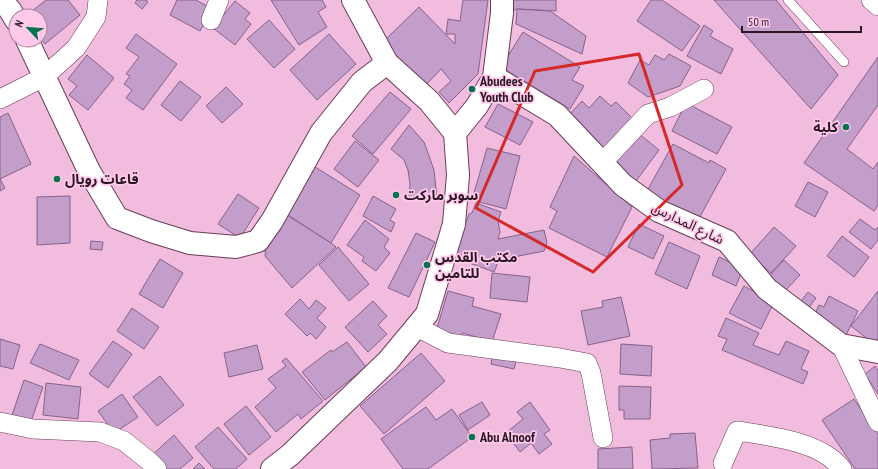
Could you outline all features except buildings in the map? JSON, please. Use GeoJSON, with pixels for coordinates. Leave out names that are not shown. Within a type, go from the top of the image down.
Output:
{"type":"FeatureCollection","features":[{"type":"Feature","properties":{"kind":"street"},"geometry":{"type":"LineString","coordinates":[[1,0],[8,8]]}},
{"type":"Feature","properties":{"kind":"street"},"geometry":{"type":"LineString","coordinates":[[0,99],[44,78],[76,48],[96,17],[98,0]]}},
{"type":"Feature","properties":{"kind":"street"},"geometry":{"type":"LineString","coordinates":[[211,20],[220,0]]}},
{"type":"Feature","properties":{"kind":"street"},"geometry":{"type":"LineString","coordinates":[[272,469],[290,455],[388,361],[427,314],[454,224],[458,175],[455,133],[429,101],[387,63],[353,0]]}},
{"type":"Feature","properties":{"kind":"street"},"geometry":{"type":"LineString","coordinates":[[455,133],[477,106],[494,77],[502,13],[502,0]]}},
{"type":"Feature","properties":{"kind":"street"},"geometry":{"type":"LineString","coordinates":[[872,0],[878,6]]}},
{"type":"Feature","properties":{"kind":"street"},"geometry":{"type":"LineString","coordinates":[[31,48],[89,172],[117,218],[151,231],[190,243],[236,247],[258,241],[272,221],[321,133],[362,82],[387,63]]}},
{"type":"Feature","properties":{"kind":"street","name":"شارع المدارس"},"geometry":{"type":"LineString","coordinates":[[494,77],[557,115],[623,185],[660,211],[727,241],[767,289],[841,345]]}},
{"type":"Feature","properties":{"kind":"street"},"geometry":{"type":"LineString","coordinates":[[602,163],[648,114],[670,107],[704,89]]}},
{"type":"Feature","properties":{"kind":"street"},"geometry":{"type":"LineString","coordinates":[[417,327],[448,343],[560,358],[587,364],[591,373],[603,438]]}},
{"type":"Feature","properties":{"kind":"street"},"geometry":{"type":"LineString","coordinates":[[841,345],[878,352]]}},
{"type":"Feature","properties":{"kind":"street"},"geometry":{"type":"LineString","coordinates":[[841,345],[878,422]]}},
{"type":"Feature","properties":{"kind":"street"},"geometry":{"type":"LineString","coordinates":[[0,422],[33,429],[100,432],[124,441],[157,469]]}},
{"type":"Feature","properties":{"kind":"street"},"geometry":{"type":"LineString","coordinates":[[723,463],[737,431],[779,438],[818,449],[842,469]]}},
{"type":"Feature","properties":{"kind":"lane"},"geometry":{"type":"LineString","coordinates":[[788,0],[844,62]]}},
{"type":"Feature","properties":{"kind":"highlighted area"},"geometry":{"type":"Polygon","coordinates":[[[639,54],[682,185],[593,272],[476,208],[535,71],[639,54]]]}},
{"type":"Feature","properties":{"kind":"place","name":"Abudees Youth Club"},"geometry":{"type":"Point","coordinates":[472,89]}},
{"type":"Feature","properties":{"kind":"place","name":"كلية"},"geometry":{"type":"Point","coordinates":[846,127]}},
{"type":"Feature","properties":{"kind":"place","name":"قاعات رويال"},"geometry":{"type":"Point","coordinates":[57,179]}},
{"type":"Feature","properties":{"kind":"place","name":"سوبر ماركت"},"geometry":{"type":"Point","coordinates":[396,195]}},
{"type":"Feature","properties":{"kind":"place","name":"مكتب القدس للتامين"},"geometry":{"type":"Point","coordinates":[427,265]}},
{"type":"Feature","properties":{"kind":"place","name":"Abu Alnoof"},"geometry":{"type":"Point","coordinates":[472,437]}}]}
